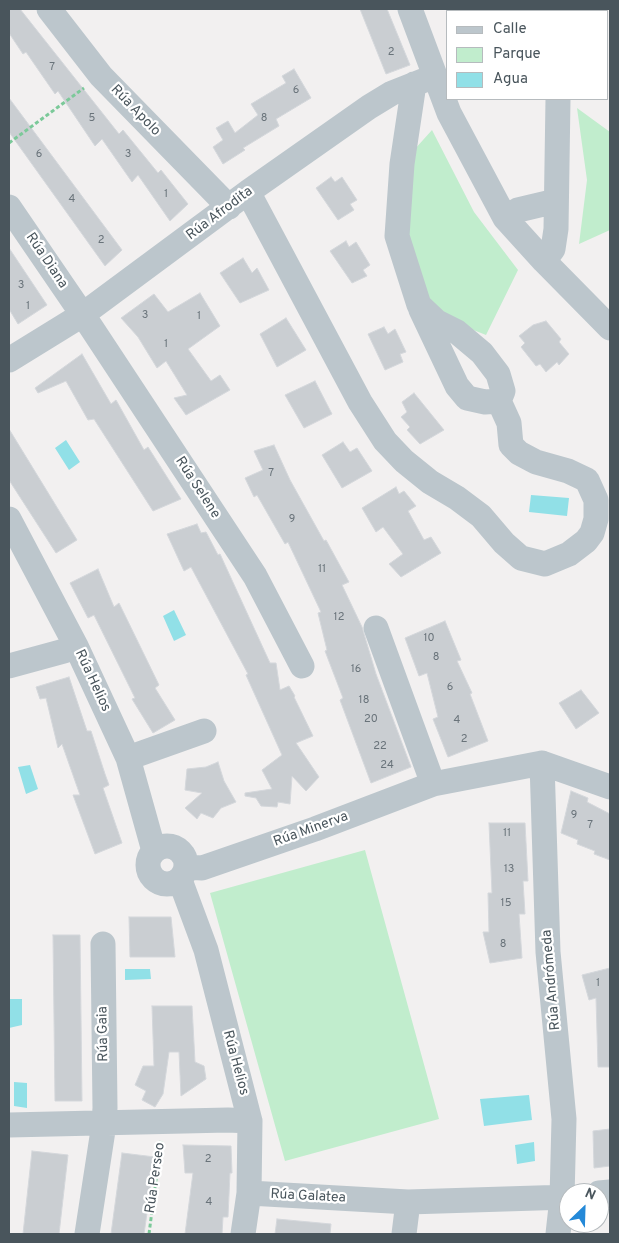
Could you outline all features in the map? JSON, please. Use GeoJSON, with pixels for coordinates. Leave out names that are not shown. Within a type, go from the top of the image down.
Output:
{"type":"FeatureCollection","features":[{"type":"Feature","properties":{"kind":"street","name":"Rúa Apolo"},"geometry":{"type":"LineString","coordinates":[[49,9],[101,76],[229,207]]}},
{"type":"Feature","properties":{"kind":"street"},"geometry":{"type":"LineString","coordinates":[[410,9],[425,80],[449,113],[505,218],[544,262],[610,328]]}},
{"type":"Feature","properties":{"kind":"street"},"geometry":{"type":"LineString","coordinates":[[425,80],[402,164],[397,236],[419,305],[457,386],[467,398],[485,402],[499,401]]}},
{"type":"Feature","properties":{"kind":"street","name":"Rúa Afrodita"},"geometry":{"type":"LineString","coordinates":[[9,360],[82,315],[248,192],[370,107],[392,93],[425,80]]}},
{"type":"Feature","properties":{"kind":"street"},"geometry":{"type":"LineString","coordinates":[[544,262],[553,249],[556,229],[558,100]]}},
{"type":"Feature","properties":{"kind":"street"},"geometry":{"type":"LineString","coordinates":[[248,192],[360,402],[385,441],[404,461],[430,482],[457,498],[481,516],[504,543],[521,558],[545,564],[569,554],[586,541],[592,533],[596,519],[596,500],[587,480],[568,471],[536,462],[518,454],[511,445],[510,423],[499,401],[503,391],[498,374],[482,353],[457,332],[437,322],[419,305]]}},
{"type":"Feature","properties":{"kind":"street"},"geometry":{"type":"LineString","coordinates":[[505,218],[518,210],[556,201]]}},
{"type":"Feature","properties":{"kind":"street","name":"Rúa Diana"},"geometry":{"type":"LineString","coordinates":[[9,207],[82,315]]}},
{"type":"Feature","properties":{"kind":"street","name":"Rúa Selene"},"geometry":{"type":"LineString","coordinates":[[82,315],[255,576],[302,666]]}},
{"type":"Feature","properties":{"kind":"street","name":"Rúa Helios"},"geometry":{"type":"LineString","coordinates":[[9,519],[76,646],[128,758],[154,851],[163,846],[176,848],[182,852],[186,860],[183,874],[206,950],[250,1121],[249,1194]]}},
{"type":"Feature","properties":{"kind":"street"},"geometry":{"type":"LineString","coordinates":[[376,628],[433,784]]}},
{"type":"Feature","properties":{"kind":"street"},"geometry":{"type":"LineString","coordinates":[[9,666],[76,646]]}},
{"type":"Feature","properties":{"kind":"street"},"geometry":{"type":"LineString","coordinates":[[128,758],[204,731]]}},
{"type":"Feature","properties":{"kind":"street"},"geometry":{"type":"LineString","coordinates":[[542,762],[610,787]]}},
{"type":"Feature","properties":{"kind":"street","name":"Rúa Minerva"},"geometry":{"type":"LineString","coordinates":[[183,874],[315,829],[433,784],[542,762]]}},
{"type":"Feature","properties":{"kind":"street","name":"Rúa Andrómeda"},"geometry":{"type":"LineString","coordinates":[[542,762],[548,952],[564,1119],[565,1183]]}},
{"type":"Feature","properties":{"kind":"street","name":"Rúa Gaia"},"geometry":{"type":"LineString","coordinates":[[103,944],[104,1124]]}},
{"type":"Feature","properties":{"kind":"street","name":"Rúa Perseo"},"geometry":{"type":"LineString","coordinates":[[9,1125],[250,1121]]}},
{"type":"Feature","properties":{"kind":"street"},"geometry":{"type":"LineString","coordinates":[[87,1234],[104,1124]]}},
{"type":"Feature","properties":{"kind":"street"},"geometry":{"type":"LineString","coordinates":[[243,1234],[249,1194]]}},
{"type":"Feature","properties":{"kind":"street","name":"Rúa Galatea"},"geometry":{"type":"LineString","coordinates":[[249,1194],[408,1202],[559,1197]]}},
{"type":"Feature","properties":{"kind":"street"},"geometry":{"type":"LineString","coordinates":[[404,1234],[408,1202]]}},
{"type":"Feature","properties":{"kind":"path"},"geometry":{"type":"LineString","coordinates":[[9,143],[101,76]]}},
{"type":"Feature","properties":{"kind":"path","name":"Rúa Perseo"},"geometry":{"type":"LineString","coordinates":[[149,1234],[164,1122]]}},
{"type":"Feature","properties":{"kind":"green space"},"geometry":{"type":"Polygon","coordinates":[[[577,108],[610,132],[610,230],[579,244],[587,180],[577,108]]]}},
{"type":"Feature","properties":{"kind":"green space"},"geometry":{"type":"Polygon","coordinates":[[[432,130],[474,212],[518,270],[486,335],[428,312],[407,244],[414,150],[432,130]]]}},
{"type":"Feature","properties":{"kind":"green space"},"geometry":{"type":"Polygon","coordinates":[[[365,850],[439,1119],[285,1161],[210,893],[365,850]]]}},
{"type":"Feature","properties":{"kind":"water"},"geometry":{"type":"Polygon","coordinates":[[[66,440],[80,462],[69,470],[55,448],[66,440]]]}},
{"type":"Feature","properties":{"kind":"water"},"geometry":{"type":"Polygon","coordinates":[[[531,495],[569,498],[567,516],[529,512],[531,495]]]}},
{"type":"Feature","properties":{"kind":"water"},"geometry":{"type":"Polygon","coordinates":[[[174,610],[186,635],[174,641],[163,616],[174,610]]]}},
{"type":"Feature","properties":{"kind":"water"},"geometry":{"type":"Polygon","coordinates":[[[30,765],[38,789],[26,794],[18,767],[30,765]]]}},
{"type":"Feature","properties":{"kind":"water"},"geometry":{"type":"Polygon","coordinates":[[[125,969],[150,969],[151,979],[125,980],[125,969]]]}},
{"type":"Feature","properties":{"kind":"water"},"geometry":{"type":"Polygon","coordinates":[[[10,999],[22,999],[22,1025],[9,1028],[10,999]]]}},
{"type":"Feature","properties":{"kind":"water"},"geometry":{"type":"Polygon","coordinates":[[[14,1082],[27,1083],[27,1108],[14,1106],[14,1082]]]}},
{"type":"Feature","properties":{"kind":"water"},"geometry":{"type":"Polygon","coordinates":[[[529,1095],[532,1120],[484,1126],[480,1099],[529,1095]]]}},
{"type":"Feature","properties":{"kind":"water"},"geometry":{"type":"Polygon","coordinates":[[[534,1142],[535,1161],[517,1164],[515,1145],[534,1142]]]}},
{"type":"Feature","properties":{"kind":"building"},"geometry":{"type":"Polygon","coordinates":[[[9,9],[20,9],[119,134],[123,130],[158,173],[161,170],[188,204],[170,221],[138,175],[132,182],[102,139],[95,146],[58,91],[55,94],[26,52],[23,54],[9,33],[9,9]]]}},
{"type":"Feature","properties":{"kind":"building"},"geometry":{"type":"Polygon","coordinates":[[[360,9],[387,9],[410,65],[386,74],[360,9]]]}},
{"type":"Feature","properties":{"kind":"building"},"geometry":{"type":"Polygon","coordinates":[[[294,69],[311,98],[276,119],[279,126],[243,148],[245,150],[223,164],[213,147],[223,140],[216,128],[228,121],[235,133],[258,115],[251,104],[286,83],[282,76],[294,69]]]}},
{"type":"Feature","properties":{"kind":"building"},"geometry":{"type":"Polygon","coordinates":[[[9,98],[122,250],[105,266],[9,132],[9,98]]]}},
{"type":"Feature","properties":{"kind":"building"},"geometry":{"type":"Polygon","coordinates":[[[331,177],[335,182],[342,177],[357,200],[350,204],[354,210],[338,220],[316,188],[331,177]]]}},
{"type":"Feature","properties":{"kind":"building"},"geometry":{"type":"Polygon","coordinates":[[[346,241],[349,247],[356,242],[370,265],[363,270],[367,276],[352,283],[330,251],[346,241]]]}},
{"type":"Feature","properties":{"kind":"building"},"geometry":{"type":"Polygon","coordinates":[[[9,248],[47,305],[18,324],[9,309],[9,248]]]}},
{"type":"Feature","properties":{"kind":"building"},"geometry":{"type":"Polygon","coordinates":[[[243,258],[252,273],[257,268],[269,290],[240,303],[220,273],[243,258]]]}},
{"type":"Feature","properties":{"kind":"building"},"geometry":{"type":"Polygon","coordinates":[[[200,293],[220,326],[188,349],[211,381],[220,375],[230,390],[186,415],[174,398],[187,395],[166,361],[157,368],[138,337],[121,318],[154,294],[168,312],[200,293]]]}},
{"type":"Feature","properties":{"kind":"building"},"geometry":{"type":"Polygon","coordinates":[[[286,318],[306,350],[277,367],[260,334],[286,318]]]}},
{"type":"Feature","properties":{"kind":"building"},"geometry":{"type":"Polygon","coordinates":[[[546,321],[561,339],[559,342],[569,354],[559,365],[557,362],[546,372],[540,364],[536,366],[521,347],[525,343],[519,336],[533,325],[546,321]]]}},
{"type":"Feature","properties":{"kind":"building"},"geometry":{"type":"Polygon","coordinates":[[[384,327],[388,334],[395,329],[406,352],[400,354],[403,362],[385,370],[368,334],[384,327]]]}},
{"type":"Feature","properties":{"kind":"building"},"geometry":{"type":"Polygon","coordinates":[[[82,354],[111,404],[116,400],[144,450],[148,447],[181,499],[153,511],[94,419],[88,420],[66,381],[38,393],[35,388],[82,354]]]}},
{"type":"Feature","properties":{"kind":"building"},"geometry":{"type":"Polygon","coordinates":[[[315,381],[332,414],[304,428],[285,395],[315,381]]]}},
{"type":"Feature","properties":{"kind":"building"},"geometry":{"type":"Polygon","coordinates":[[[414,393],[444,430],[420,444],[407,430],[410,427],[401,417],[407,412],[402,402],[414,393]]]}},
{"type":"Feature","properties":{"kind":"building"},"geometry":{"type":"Polygon","coordinates":[[[9,429],[77,540],[56,553],[9,480],[9,429]]]}},
{"type":"Feature","properties":{"kind":"building"},"geometry":{"type":"Polygon","coordinates":[[[343,442],[350,452],[357,448],[372,471],[342,488],[322,455],[343,442]]]}},
{"type":"Feature","properties":{"kind":"building"},"geometry":{"type":"Polygon","coordinates":[[[274,445],[290,480],[349,582],[342,585],[362,627],[376,674],[411,767],[371,783],[340,700],[343,698],[325,651],[327,650],[318,613],[321,612],[288,542],[285,544],[257,495],[254,497],[245,478],[263,470],[254,451],[274,445]]]}},
{"type":"Feature","properties":{"kind":"building"},"geometry":{"type":"Polygon","coordinates":[[[396,487],[399,494],[404,491],[416,506],[408,511],[424,540],[431,537],[441,553],[401,577],[389,564],[403,554],[383,527],[376,532],[362,508],[396,487]]]}},
{"type":"Feature","properties":{"kind":"building"},"geometry":{"type":"Polygon","coordinates":[[[197,524],[201,533],[206,532],[218,555],[220,554],[270,663],[276,663],[280,690],[289,686],[313,736],[296,743],[319,777],[306,791],[292,776],[290,804],[278,802],[277,807],[261,806],[256,798],[245,796],[245,793],[272,789],[262,770],[282,755],[246,675],[248,674],[191,567],[184,571],[167,534],[197,524]]]}},
{"type":"Feature","properties":{"kind":"building"},"geometry":{"type":"Polygon","coordinates":[[[98,569],[114,607],[119,603],[159,685],[155,688],[175,720],[153,733],[132,699],[135,698],[94,615],[88,618],[70,583],[98,569]]]}},
{"type":"Feature","properties":{"kind":"building"},"geometry":{"type":"Polygon","coordinates":[[[445,621],[461,660],[457,661],[472,693],[470,694],[488,741],[448,757],[433,719],[438,717],[427,673],[419,676],[405,638],[445,621]]]}},
{"type":"Feature","properties":{"kind":"building"},"geometry":{"type":"Polygon","coordinates":[[[69,677],[87,731],[91,731],[109,785],[103,788],[122,843],[95,854],[73,795],[80,795],[62,744],[58,748],[46,698],[40,699],[36,687],[69,677]]]}},
{"type":"Feature","properties":{"kind":"building"},"geometry":{"type":"Polygon","coordinates":[[[581,690],[599,713],[576,729],[559,703],[581,690]]]}},
{"type":"Feature","properties":{"kind":"building"},"geometry":{"type":"Polygon","coordinates":[[[218,762],[224,781],[236,802],[221,808],[213,818],[201,813],[197,819],[185,808],[202,793],[185,790],[187,769],[206,767],[218,762]]]}},
{"type":"Feature","properties":{"kind":"building"},"geometry":{"type":"Polygon","coordinates":[[[571,791],[588,798],[587,802],[610,814],[610,860],[594,854],[595,851],[577,844],[578,840],[561,833],[571,791]]]}},
{"type":"Feature","properties":{"kind":"building"},"geometry":{"type":"Polygon","coordinates":[[[489,823],[525,823],[528,881],[523,881],[525,914],[519,914],[522,958],[490,963],[483,932],[489,932],[488,893],[492,893],[489,823]]]}},
{"type":"Feature","properties":{"kind":"building"},"geometry":{"type":"Polygon","coordinates":[[[129,917],[171,917],[175,957],[130,957],[129,917]]]}},
{"type":"Feature","properties":{"kind":"building"},"geometry":{"type":"Polygon","coordinates":[[[53,935],[80,935],[82,1101],[55,1101],[53,935]]]}},
{"type":"Feature","properties":{"kind":"building"},"geometry":{"type":"Polygon","coordinates":[[[610,968],[610,1067],[598,1067],[596,998],[589,1000],[582,975],[610,968]]]}},
{"type":"Feature","properties":{"kind":"building"},"geometry":{"type":"Polygon","coordinates":[[[152,1006],[192,1006],[195,1062],[204,1066],[206,1079],[181,1096],[179,1052],[169,1052],[163,1094],[155,1107],[142,1100],[146,1091],[135,1085],[143,1066],[154,1066],[152,1006]]]}},
{"type":"Feature","properties":{"kind":"building"},"geometry":{"type":"Polygon","coordinates":[[[610,1129],[610,1166],[594,1168],[593,1131],[610,1129]]]}},
{"type":"Feature","properties":{"kind":"building"},"geometry":{"type":"Polygon","coordinates":[[[183,1145],[231,1146],[232,1173],[230,1173],[228,1217],[223,1217],[222,1234],[185,1234],[193,1173],[185,1173],[183,1145]]]}},
{"type":"Feature","properties":{"kind":"building"},"geometry":{"type":"Polygon","coordinates":[[[32,1151],[68,1155],[59,1234],[23,1234],[32,1151]]]}},
{"type":"Feature","properties":{"kind":"building"},"geometry":{"type":"Polygon","coordinates":[[[122,1153],[155,1157],[144,1234],[111,1234],[122,1153]]]}},
{"type":"Feature","properties":{"kind":"building"},"geometry":{"type":"Polygon","coordinates":[[[277,1219],[331,1224],[330,1234],[275,1234],[277,1219]]]}}]}
